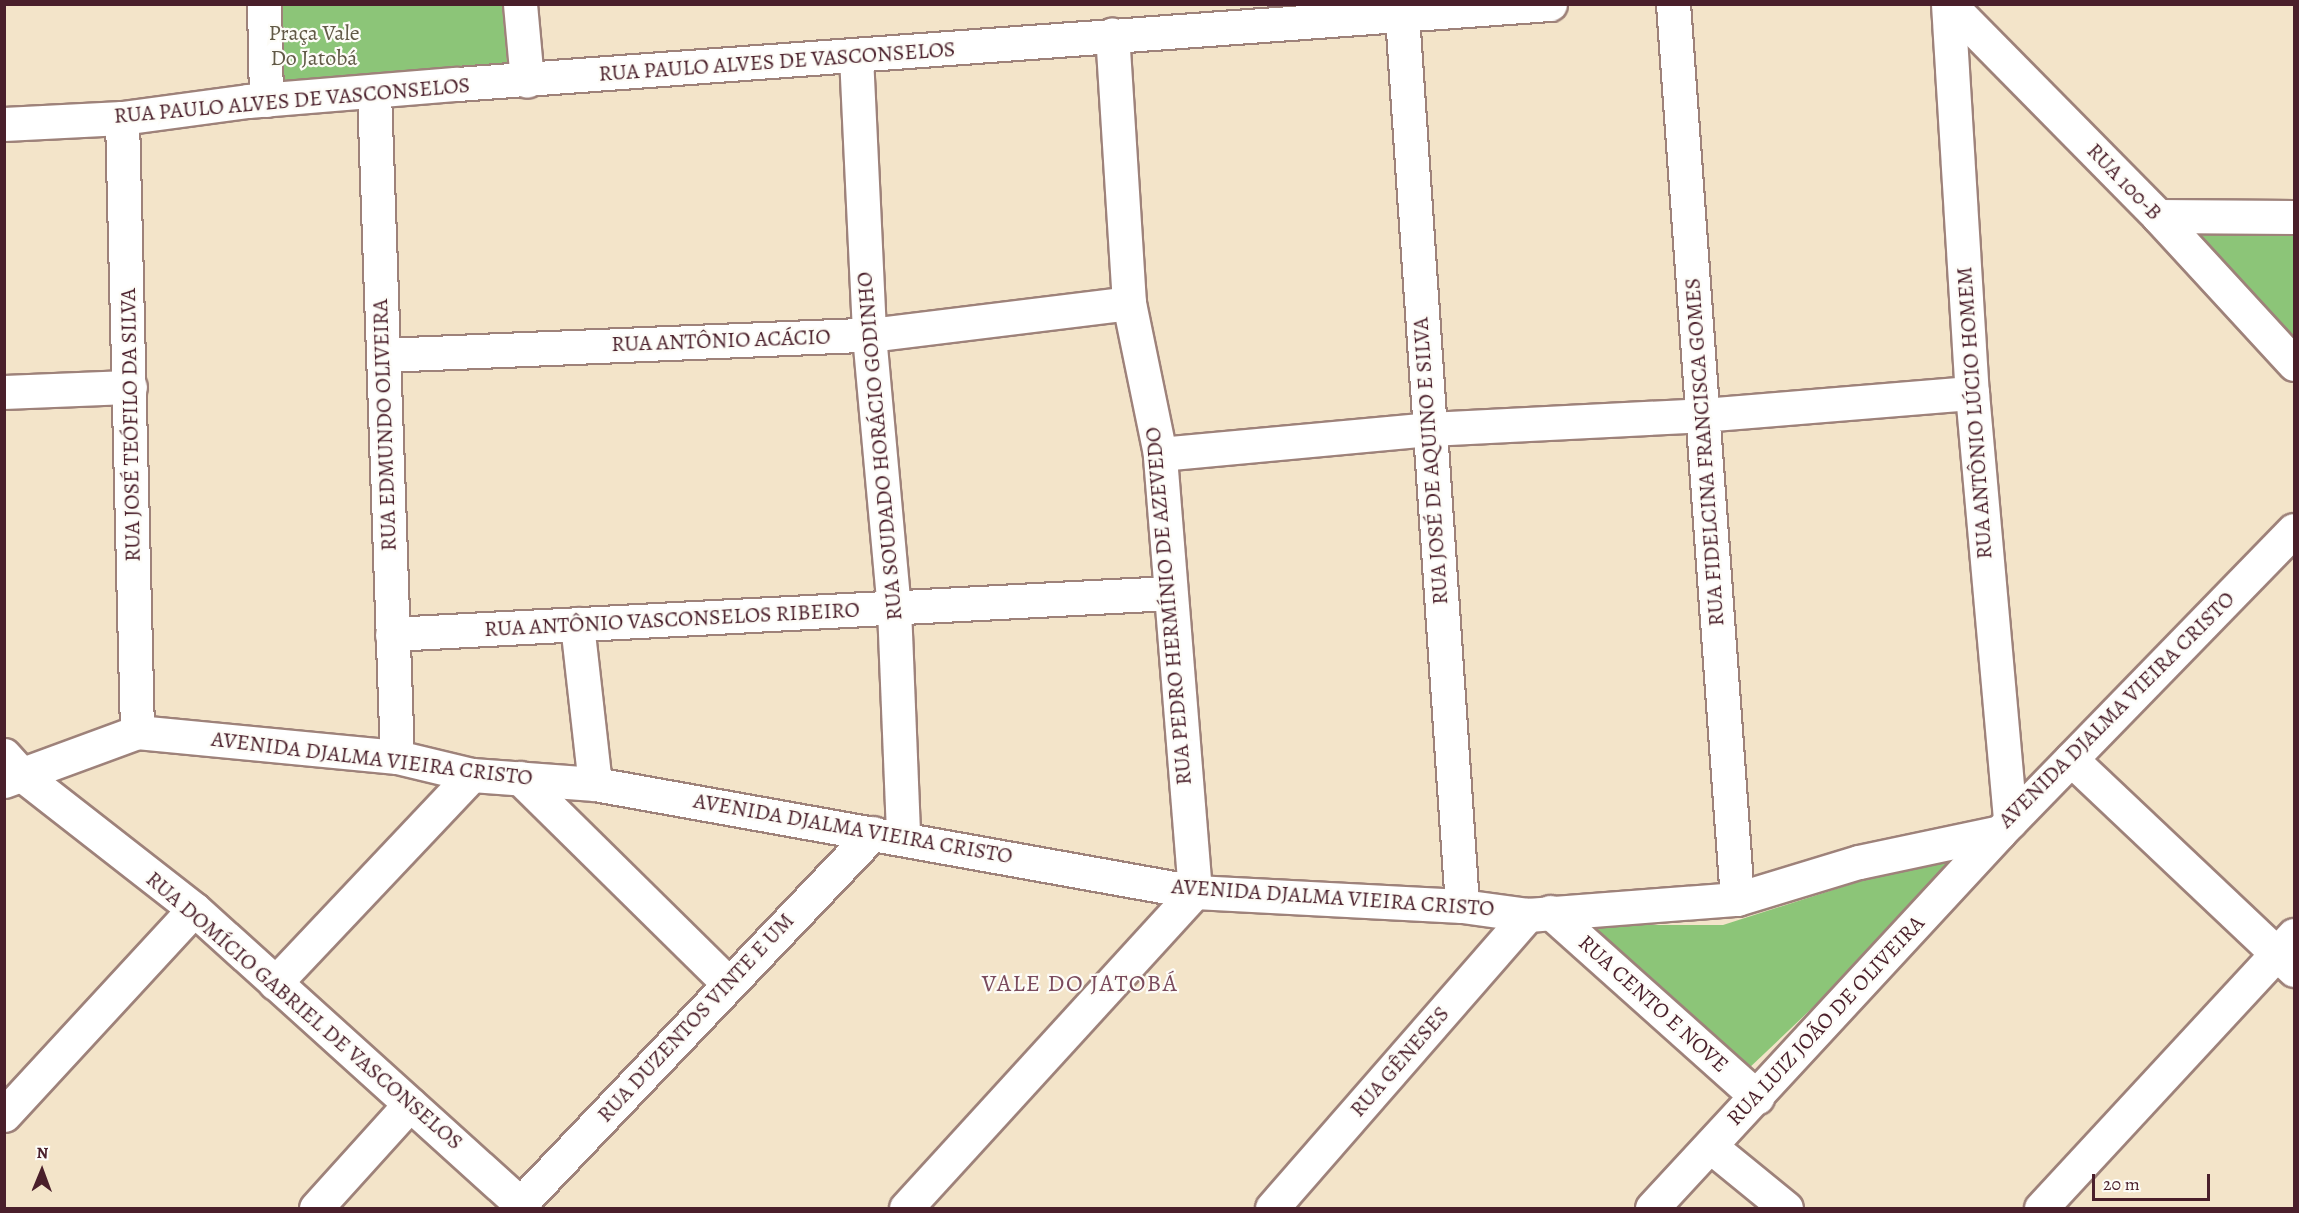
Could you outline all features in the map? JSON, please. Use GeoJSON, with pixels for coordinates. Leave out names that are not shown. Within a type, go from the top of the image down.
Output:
{"type":"FeatureCollection","features":[{"type":"Feature","properties":{"kind":"street"},"geometry":{"type":"LineString","coordinates":[[264,4],[266,100]]}},
{"type":"Feature","properties":{"kind":"street"},"geometry":{"type":"LineString","coordinates":[[520,4],[527,81]]}},
{"type":"Feature","properties":{"kind":"street","name":"RUA PAULO ALVES DE VASCONSELOS"},"geometry":{"type":"LineString","coordinates":[[4,124],[122,118],[266,100],[1112,35],[1326,12],[1402,16],[1550,4]]}},
{"type":"Feature","properties":{"kind":"street","name":"RUA FIDELCINA FRANCISCA GOMES"},"geometry":{"type":"LineString","coordinates":[[1673,4],[1737,899]]}},
{"type":"Feature","properties":{"kind":"street","name":"RUA 100-B"},"geometry":{"type":"LineString","coordinates":[[1949,4],[2158,216],[2295,364]]}},
{"type":"Feature","properties":{"kind":"street","name":"RUA ANTÔNIO LÚCIO HOMEM"},"geometry":{"type":"LineString","coordinates":[[1949,4],[1972,393],[2005,826]]}},
{"type":"Feature","properties":{"kind":"street","name":"RUA JOSÉ DE AQUINO E SILVA"},"geometry":{"type":"LineString","coordinates":[[1402,16],[1462,906]]}},
{"type":"Feature","properties":{"kind":"street","name":"RUA PEDRO HERMÍNIO DE AZEVEDO"},"geometry":{"type":"LineString","coordinates":[[1112,35],[1129,303],[1160,454],[1168,593],[1195,892]]}},
{"type":"Feature","properties":{"kind":"street","name":"RUA SOUDADO HORÁCIO GODINHO"},"geometry":{"type":"LineString","coordinates":[[856,56],[869,335],[894,609],[888,834]]}},
{"type":"Feature","properties":{"kind":"street","name":"RUA EDMUNDO OLIVEIRA"},"geometry":{"type":"LineString","coordinates":[[374,93],[397,757]]}},
{"type":"Feature","properties":{"kind":"street","name":"RUA JOSÉ TEÓFILO DA SILVA"},"geometry":{"type":"LineString","coordinates":[[122,118],[137,732]]}},
{"type":"Feature","properties":{"kind":"street"},"geometry":{"type":"LineString","coordinates":[[2158,216],[2295,217]]}},
{"type":"Feature","properties":{"kind":"street","name":"RUA ANTÔNIO ACÁCIO"},"geometry":{"type":"LineString","coordinates":[[383,355],[869,335],[1129,303]]}},
{"type":"Feature","properties":{"kind":"street"},"geometry":{"type":"LineString","coordinates":[[4,392],[130,387]]}},
{"type":"Feature","properties":{"kind":"street"},"geometry":{"type":"LineString","coordinates":[[1160,454],[1429,429],[1702,415],[1972,393]]}},
{"type":"Feature","properties":{"kind":"street","name":"AVENIDA DJALMA VIEIRA CRISTO"},"geometry":{"type":"LineString","coordinates":[[10,770],[137,732],[397,757],[472,775],[594,784],[888,834],[1195,892],[1462,906],[1539,913],[1737,899],[1859,862],[2005,826],[2295,530]]}},
{"type":"Feature","properties":{"kind":"street","name":"RUA ANTÔNIO VASCONSELOS RIBEIRO"},"geometry":{"type":"LineString","coordinates":[[392,634],[1168,593]]}},
{"type":"Feature","properties":{"kind":"street"},"geometry":{"type":"LineString","coordinates":[[577,624],[594,784]]}},
{"type":"Feature","properties":{"kind":"street"},"geometry":{"type":"LineString","coordinates":[[2041,1209],[2289,953],[2071,759]]}},
{"type":"Feature","properties":{"kind":"street","name":"RUA DOMÍCIO GABRIEL DE VASCONSELOS"},"geometry":{"type":"LineString","coordinates":[[10,770],[194,909],[523,1206]]}},
{"type":"Feature","properties":{"kind":"street"},"geometry":{"type":"LineString","coordinates":[[275,982],[472,775]]}},
{"type":"Feature","properties":{"kind":"street"},"geometry":{"type":"LineString","coordinates":[[520,778],[729,984]]}},
{"type":"Feature","properties":{"kind":"street","name":"RUA LUIZ JOÃO DE OLIVEIRA"},"geometry":{"type":"LineString","coordinates":[[1652,1209],[2005,826]]}},
{"type":"Feature","properties":{"kind":"street","name":"RUA DUZENTOS VINTE E UM"},"geometry":{"type":"LineString","coordinates":[[523,1206],[729,984],[888,834]]}},
{"type":"Feature","properties":{"kind":"street"},"geometry":{"type":"LineString","coordinates":[[906,1209],[1195,892]]}},
{"type":"Feature","properties":{"kind":"street"},"geometry":{"type":"LineString","coordinates":[[4,1115],[194,909]]}},
{"type":"Feature","properties":{"kind":"street","name":"RUA CENTO E NOVE"},"geometry":{"type":"LineString","coordinates":[[1539,913],[1756,1097]]}},
{"type":"Feature","properties":{"kind":"street","name":"RUA GÊNESES"},"geometry":{"type":"LineString","coordinates":[[1272,1209],[1539,913]]}},
{"type":"Feature","properties":{"kind":"street"},"geometry":{"type":"LineString","coordinates":[[316,1209],[410,1104]]}},
{"type":"Feature","properties":{"kind":"street"},"geometry":{"type":"LineString","coordinates":[[1710,1146],[1786,1209]]}},
{"type":"Feature","properties":{"kind":"green space","name":"Praça Vale Do Jatobá"},"geometry":{"type":"Polygon","coordinates":[[[272,5],[502,5],[508,73],[274,88],[272,5]]]}},
{"type":"Feature","properties":{"kind":"green space"},"geometry":{"type":"Polygon","coordinates":[[[2170,221],[2294,222],[2294,356],[2170,221]]]}},
{"type":"Feature","properties":{"kind":"green space"},"geometry":{"type":"Polygon","coordinates":[[[1989,840],[1747,1070],[1572,925],[1723,925],[1989,840]]]}},
{"type":"Feature","properties":{"kind":"district","name":"VALE DO JATOBÁ"},"geometry":{"type":"Point","coordinates":[1080,984]}}]}
